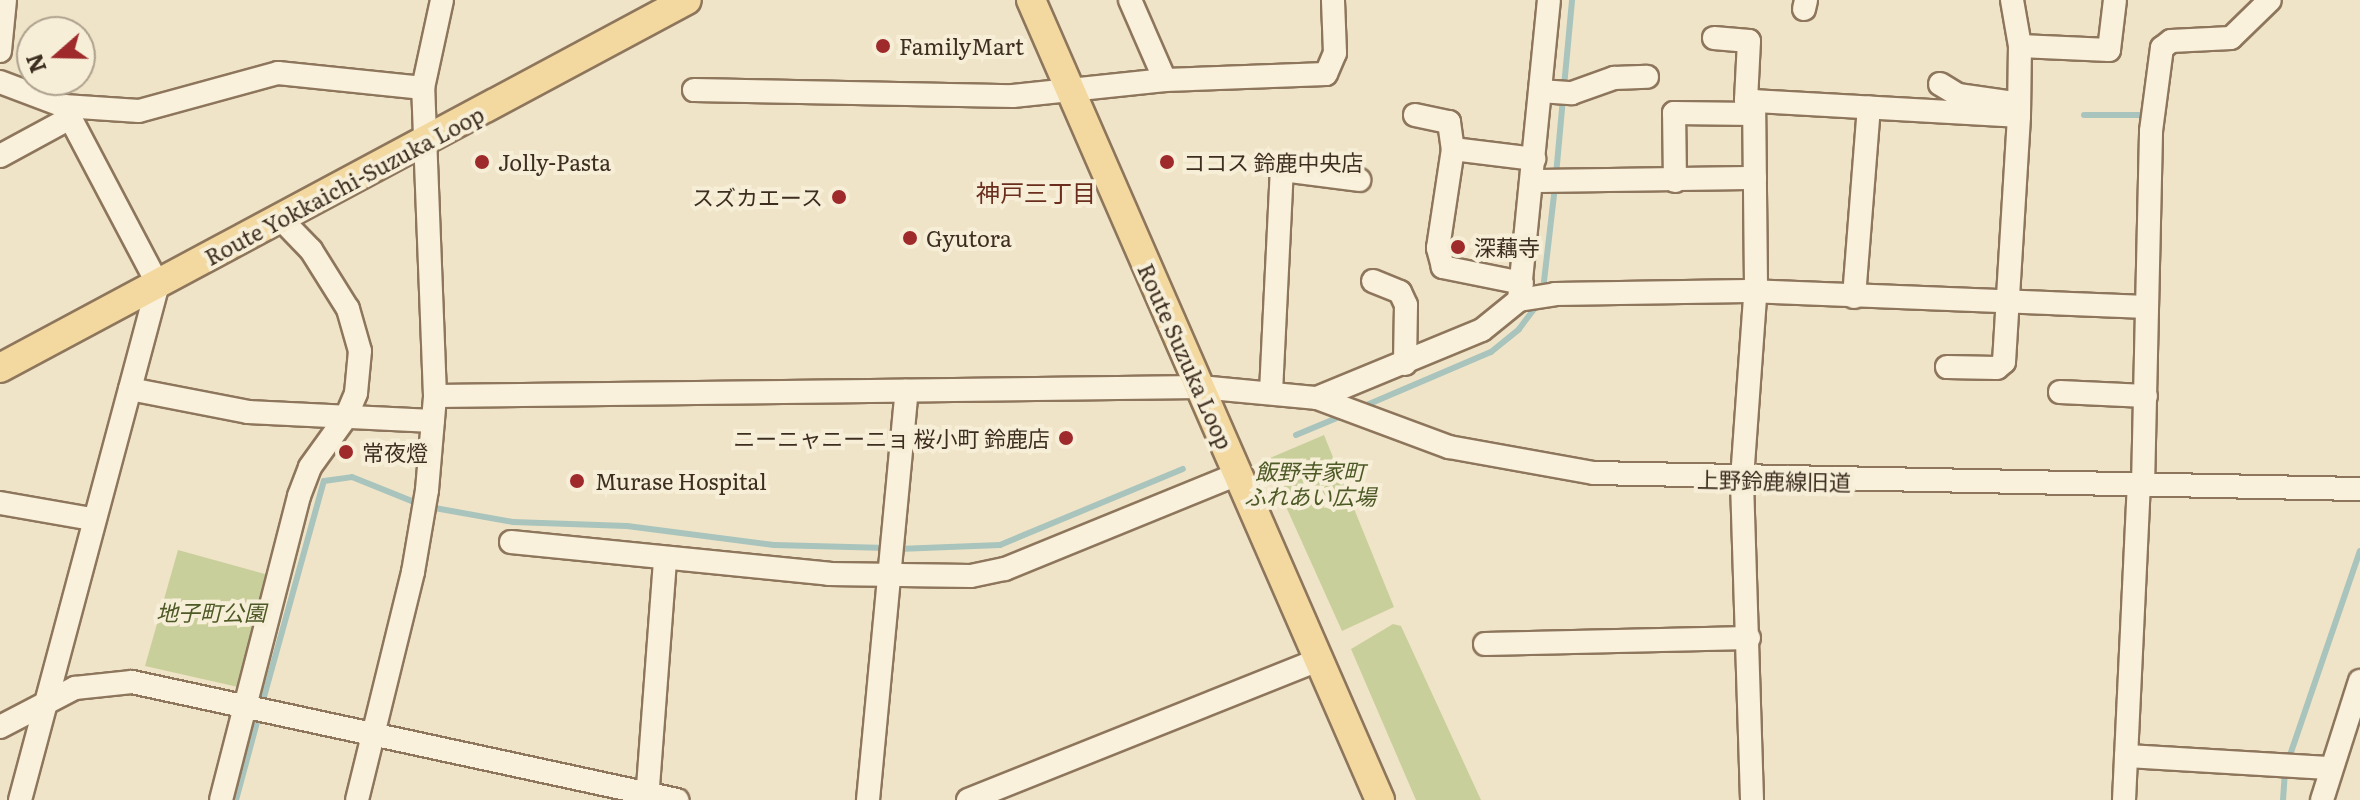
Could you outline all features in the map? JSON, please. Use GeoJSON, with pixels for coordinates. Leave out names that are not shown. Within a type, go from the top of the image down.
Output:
{"type":"FeatureCollection","features":[{"type":"Feature","properties":{"kind":"main road","name":"Route Yokkaichi-Suzuka Loop"},"geometry":{"type":"LineString","coordinates":[[0,368],[282,220],[687,0]]}},
{"type":"Feature","properties":{"kind":"main road","name":"Route Suzuka Loop"},"geometry":{"type":"LineString","coordinates":[[1031,0],[1380,800]]}},
{"type":"Feature","properties":{"kind":"street"},"geometry":{"type":"LineString","coordinates":[[0,51],[5,0]]}},
{"type":"Feature","properties":{"kind":"street"},"geometry":{"type":"LineString","coordinates":[[357,800],[423,519],[427,490],[435,396],[423,88],[442,0]]}},
{"type":"Feature","properties":{"kind":"street"},"geometry":{"type":"LineString","coordinates":[[1130,0],[1165,80]]}},
{"type":"Feature","properties":{"kind":"street"},"geometry":{"type":"LineString","coordinates":[[694,90],[1013,96],[1165,80],[1326,74],[1335,53],[1333,0]]}},
{"type":"Feature","properties":{"kind":"street"},"geometry":{"type":"LineString","coordinates":[[1325,401],[1482,330],[1523,294],[1549,0]]}},
{"type":"Feature","properties":{"kind":"street"},"geometry":{"type":"LineString","coordinates":[[1947,367],[1997,368],[2004,362],[2010,301],[2020,46],[2012,0]]}},
{"type":"Feature","properties":{"kind":"street"},"geometry":{"type":"LineString","coordinates":[[2020,46],[2109,50],[2115,0]]}},
{"type":"Feature","properties":{"kind":"street"},"geometry":{"type":"LineString","coordinates":[[2124,800],[2146,396],[2151,131],[2162,48],[2171,41],[2231,38],[2270,0]]}},
{"type":"Feature","properties":{"kind":"street"},"geometry":{"type":"LineString","coordinates":[[1714,38],[1749,41],[1746,100],[1754,108],[1754,294],[1742,479],[1752,800]]}},
{"type":"Feature","properties":{"kind":"street"},"geometry":{"type":"LineString","coordinates":[[0,82],[67,112],[139,111],[278,73],[423,88]]}},
{"type":"Feature","properties":{"kind":"street"},"geometry":{"type":"LineString","coordinates":[[1543,91],[1572,93],[1614,78],[1647,77]]}},
{"type":"Feature","properties":{"kind":"street"},"geometry":{"type":"LineString","coordinates":[[1940,84],[1958,95],[2018,110]]}},
{"type":"Feature","properties":{"kind":"street"},"geometry":{"type":"LineString","coordinates":[[1675,181],[1674,113],[1754,108],[2018,110]]}},
{"type":"Feature","properties":{"kind":"street"},"geometry":{"type":"LineString","coordinates":[[1854,297],[1869,108]]}},
{"type":"Feature","properties":{"kind":"street"},"geometry":{"type":"LineString","coordinates":[[0,156],[67,112]]}},
{"type":"Feature","properties":{"kind":"street"},"geometry":{"type":"LineString","coordinates":[[20,800],[92,519],[158,284],[67,112]]}},
{"type":"Feature","properties":{"kind":"street"},"geometry":{"type":"LineString","coordinates":[[1415,115],[1449,122],[1453,149],[1439,263],[1523,294],[1611,290],[2147,307]]}},
{"type":"Feature","properties":{"kind":"street"},"geometry":{"type":"LineString","coordinates":[[1453,149],[1567,183],[1755,178]]}},
{"type":"Feature","properties":{"kind":"street"},"geometry":{"type":"LineString","coordinates":[[1271,392],[1282,170],[1359,180]]}},
{"type":"Feature","properties":{"kind":"street"},"geometry":{"type":"LineString","coordinates":[[221,800],[299,496],[321,448],[346,417],[356,393],[357,331],[332,280],[282,220]]}},
{"type":"Feature","properties":{"kind":"street"},"geometry":{"type":"LineString","coordinates":[[1373,281],[1400,292],[1406,305],[1405,364]]}},
{"type":"Feature","properties":{"kind":"street","name":"上野鈴鹿線旧道"},"geometry":{"type":"LineString","coordinates":[[435,396],[1200,387],[1271,392],[1325,401],[1449,447],[1552,468],[1742,479],[2359,489]]}},
{"type":"Feature","properties":{"kind":"street"},"geometry":{"type":"LineString","coordinates":[[130,389],[248,412],[433,421]]}},
{"type":"Feature","properties":{"kind":"street"},"geometry":{"type":"LineString","coordinates":[[868,800],[907,391]]}},
{"type":"Feature","properties":{"kind":"street"},"geometry":{"type":"LineString","coordinates":[[2060,392],[2146,396]]}},
{"type":"Feature","properties":{"kind":"street"},"geometry":{"type":"LineString","coordinates":[[511,542],[665,559],[888,570],[997,571],[1238,474]]}},
{"type":"Feature","properties":{"kind":"street"},"geometry":{"type":"LineString","coordinates":[[0,503],[92,519]]}},
{"type":"Feature","properties":{"kind":"street"},"geometry":{"type":"LineString","coordinates":[[647,799],[665,559]]}},
{"type":"Feature","properties":{"kind":"street"},"geometry":{"type":"LineString","coordinates":[[1485,644],[1749,638]]}},
{"type":"Feature","properties":{"kind":"street"},"geometry":{"type":"LineString","coordinates":[[968,800],[1318,660]]}},
{"type":"Feature","properties":{"kind":"street"},"geometry":{"type":"LineString","coordinates":[[2322,800],[2318,767],[2360,681]]}},
{"type":"Feature","properties":{"kind":"street"},"geometry":{"type":"LineString","coordinates":[[0,727],[44,701],[75,688],[132,682],[274,711],[558,789],[677,800]]}},
{"type":"Feature","properties":{"kind":"street"},"geometry":{"type":"LineString","coordinates":[[2126,756],[2318,767]]}},
{"type":"Feature","properties":{"kind":"green space","name":"飯野寺家町 ふれあい広場"},"geometry":{"type":"Polygon","coordinates":[[[1324,435],[1394,607],[1342,631],[1265,460],[1324,435]]]}},
{"type":"Feature","properties":{"kind":"green space","name":"地子町公園"},"geometry":{"type":"Polygon","coordinates":[[[178,550],[272,576],[238,687],[145,666],[178,550]]]}},
{"type":"Feature","properties":{"kind":"green space"},"geometry":{"type":"Polygon","coordinates":[[[1393,624],[1401,626],[1481,800],[1416,800],[1351,649],[1393,624]]]}},
{"type":"Feature","properties":{"kind":"waterway"},"geometry":{"type":"LineString","coordinates":[[1564,87],[1572,0]]}},
{"type":"Feature","properties":{"kind":"waterway"},"geometry":{"type":"LineString","coordinates":[[1556,175],[1563,98]]}},
{"type":"Feature","properties":{"kind":"waterway"},"geometry":{"type":"LineString","coordinates":[[2084,115],[2147,115]]}},
{"type":"Feature","properties":{"kind":"waterway"},"geometry":{"type":"LineString","coordinates":[[1543,290],[1555,186]]}},
{"type":"Feature","properties":{"kind":"waterway"},"geometry":{"type":"LineString","coordinates":[[1362,407],[1491,352],[1519,329],[1538,304]]}},
{"type":"Feature","properties":{"kind":"waterway"},"geometry":{"type":"LineString","coordinates":[[1296,435],[1344,415]]}},
{"type":"Feature","properties":{"kind":"waterway"},"geometry":{"type":"LineString","coordinates":[[898,549],[1000,545],[1183,469]]}},
{"type":"Feature","properties":{"kind":"waterway"},"geometry":{"type":"LineString","coordinates":[[262,704],[324,481],[352,477],[419,504]]}},
{"type":"Feature","properties":{"kind":"waterway"},"geometry":{"type":"LineString","coordinates":[[429,507],[513,522],[627,526],[774,545],[887,548]]}},
{"type":"Feature","properties":{"kind":"waterway"},"geometry":{"type":"LineString","coordinates":[[2288,761],[2360,551]]}},
{"type":"Feature","properties":{"kind":"waterway"},"geometry":{"type":"LineString","coordinates":[[236,800],[259,715]]}},
{"type":"Feature","properties":{"kind":"waterway"},"geometry":{"type":"LineString","coordinates":[[2283,800],[2285,772]]}},
{"type":"Feature","properties":{"kind":"place","name":"FamilyMart"},"geometry":{"type":"Point","coordinates":[883,46]}},
{"type":"Feature","properties":{"kind":"place","name":"Jolly-Pasta"},"geometry":{"type":"Point","coordinates":[482,162]}},
{"type":"Feature","properties":{"kind":"place","name":"ココス 鈴鹿中央店"},"geometry":{"type":"Point","coordinates":[1167,162]}},
{"type":"Feature","properties":{"kind":"place","name":"スズカエース"},"geometry":{"type":"Point","coordinates":[839,197]}},
{"type":"Feature","properties":{"kind":"place","name":"Gyutora"},"geometry":{"type":"Point","coordinates":[910,238]}},
{"type":"Feature","properties":{"kind":"place","name":"深藕寺"},"geometry":{"type":"Point","coordinates":[1458,247]}},
{"type":"Feature","properties":{"kind":"place","name":"ニーニャニーニョ 桜小町 鈴鹿店"},"geometry":{"type":"Point","coordinates":[1066,438]}},
{"type":"Feature","properties":{"kind":"place","name":"常夜燈"},"geometry":{"type":"Point","coordinates":[346,452]}},
{"type":"Feature","properties":{"kind":"place","name":"Murase Hospital"},"geometry":{"type":"Point","coordinates":[577,481]}},
{"type":"Feature","properties":{"kind":"district","name":"神戸三丁目"},"geometry":{"type":"Point","coordinates":[1036,192]}}]}
